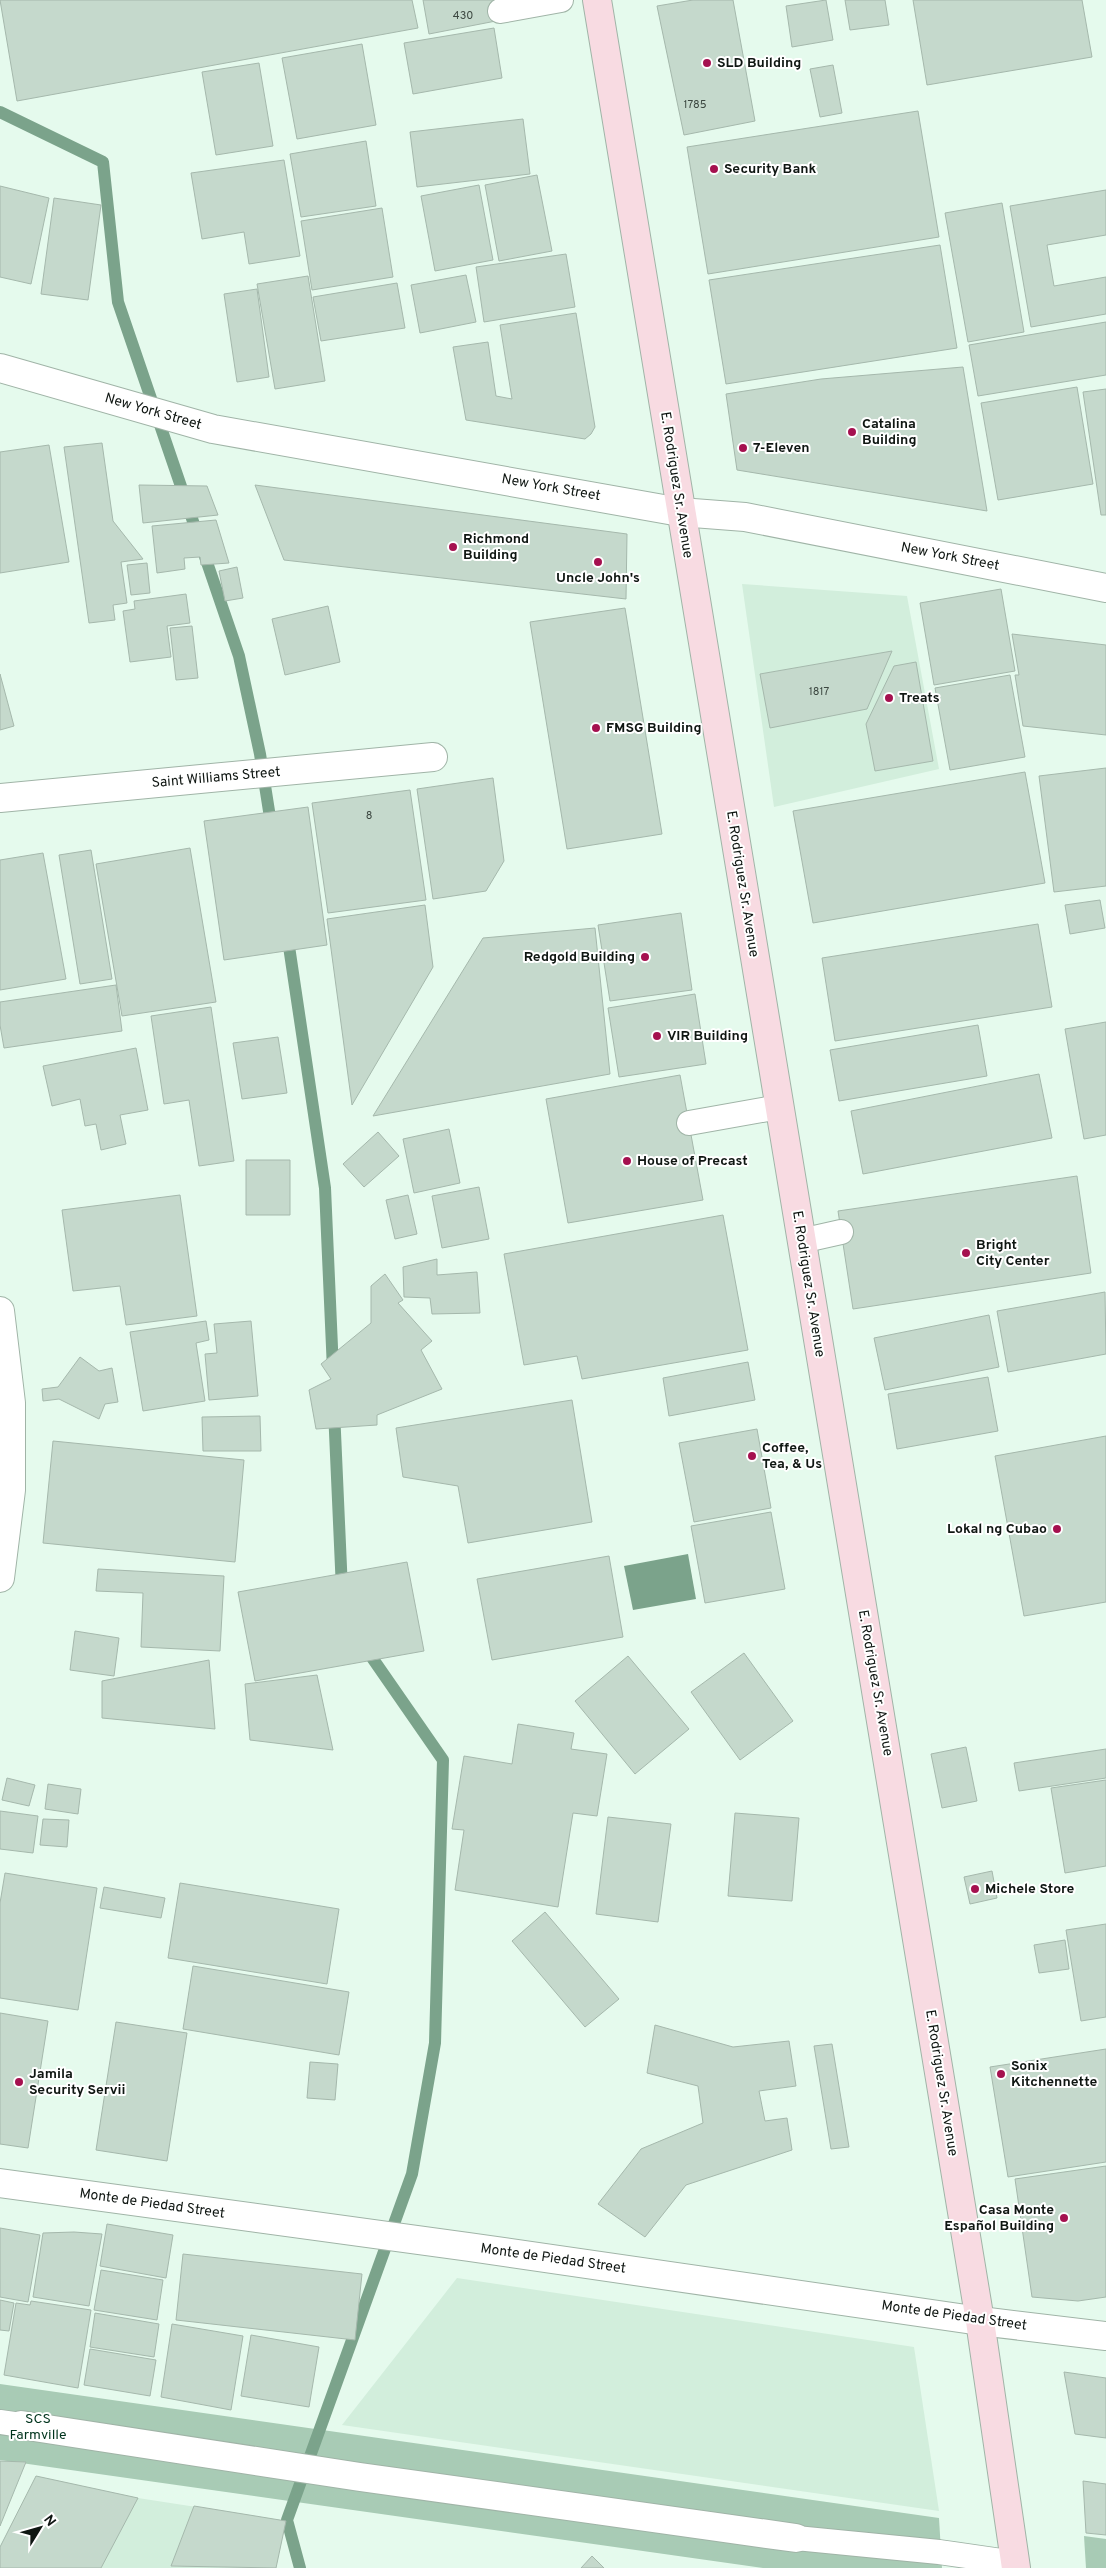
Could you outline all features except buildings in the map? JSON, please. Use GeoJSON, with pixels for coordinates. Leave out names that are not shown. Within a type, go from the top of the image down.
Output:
{"type":"FeatureCollection","features":[{"type":"Feature","properties":{"kind":"main road","name":"E. Rodriguez Sr. Avenue"},"geometry":{"type":"LineString","coordinates":[[597,0],[680,512],[980,2320],[1016,2566]]}},
{"type":"Feature","properties":{"kind":"street","name":"New York Street"},"geometry":{"type":"LineString","coordinates":[[0,368],[213,429],[680,512],[745,517],[1106,588]]}},
{"type":"Feature","properties":{"kind":"street","name":"Saint Williams Street"},"geometry":{"type":"LineString","coordinates":[[0,798],[433,757]]}},
{"type":"Feature","properties":{"kind":"street"},"geometry":{"type":"LineString","coordinates":[[0,1311],[11,1403],[11,1490],[0,1578]]}},
{"type":"Feature","properties":{"kind":"street","name":"Monte de Piedad Street"},"geometry":{"type":"LineString","coordinates":[[0,2183],[1106,2336]]}},
{"type":"Feature","properties":{"kind":"street"},"geometry":{"type":"LineString","coordinates":[[11,2424],[370,2478],[796,2538]]}},
{"type":"Feature","properties":{"kind":"lane"},"geometry":{"type":"LineString","coordinates":[[500,11],[560,0]]}},
{"type":"Feature","properties":{"kind":"lane"},"geometry":{"type":"LineString","coordinates":[[689,1123],[779,1107]]}},
{"type":"Feature","properties":{"kind":"lane"},"geometry":{"type":"LineString","coordinates":[[801,1241],[841,1232]]}},
{"type":"Feature","properties":{"kind":"lane"},"geometry":{"type":"LineString","coordinates":[[796,2538],[939,2552],[1016,2566]]}},
{"type":"Feature","properties":{"kind":"shaded area"},"geometry":{"type":"Polygon","coordinates":[[[742,584],[907,596],[939,769],[774,807],[742,584]]]}},
{"type":"Feature","properties":{"kind":"shaded area"},"geometry":{"type":"Polygon","coordinates":[[[688,1554],[696,1599],[633,1610],[624,1566],[688,1554]]]}},
{"type":"Feature","properties":{"kind":"shaded area"},"geometry":{"type":"Polygon","coordinates":[[[457,2278],[914,2347],[939,2511],[342,2425],[457,2278]]]}},
{"type":"Feature","properties":{"kind":"shaded area"},"geometry":{"type":"Polygon","coordinates":[[[36,2476],[138,2498],[286,2521],[276,2568],[0,2568],[0,2547],[36,2476]]]}},
{"type":"Feature","properties":{"kind":"green space","name":"SCS Farmville"},"geometry":{"type":"Polygon","coordinates":[[[0,2384],[939,2518],[942,2568],[763,2568],[0,2460],[0,2384]]]}},
{"type":"Feature","properties":{"kind":"green space"},"geometry":{"type":"Polygon","coordinates":[[[1084,2536],[1106,2539],[1106,2568],[1086,2568],[1084,2536]]]}},
{"type":"Feature","properties":{"kind":"waterway"},"geometry":{"type":"LineString","coordinates":[[0,112],[103,162],[118,302],[239,656],[260,754],[272,830]]}},
{"type":"Feature","properties":{"kind":"waterway"},"geometry":{"type":"LineString","coordinates":[[287,933],[325,1188],[333,1370]]}},
{"type":"Feature","properties":{"kind":"waterway"},"geometry":{"type":"LineString","coordinates":[[334,1410],[342,1590]]}},
{"type":"Feature","properties":{"kind":"waterway"},"geometry":{"type":"LineString","coordinates":[[300,2568],[287,2520],[412,2174],[435,2043],[443,1760],[364,1646]]}},
{"type":"Feature","properties":{"kind":"place","name":"SLD Building"},"geometry":{"type":"Point","coordinates":[707,63]}},
{"type":"Feature","properties":{"kind":"place","name":"Security Bank"},"geometry":{"type":"Point","coordinates":[714,169]}},
{"type":"Feature","properties":{"kind":"place","name":"Catalina Building"},"geometry":{"type":"Point","coordinates":[852,432]}},
{"type":"Feature","properties":{"kind":"place","name":"7-Eleven"},"geometry":{"type":"Point","coordinates":[743,448]}},
{"type":"Feature","properties":{"kind":"place","name":"Richmond Building"},"geometry":{"type":"Point","coordinates":[453,547]}},
{"type":"Feature","properties":{"kind":"place","name":"Uncle John's"},"geometry":{"type":"Point","coordinates":[598,562]}},
{"type":"Feature","properties":{"kind":"place","name":"Treats"},"geometry":{"type":"Point","coordinates":[889,698]}},
{"type":"Feature","properties":{"kind":"place","name":"FMSG Building"},"geometry":{"type":"Point","coordinates":[596,728]}},
{"type":"Feature","properties":{"kind":"place","name":"Redgold Building"},"geometry":{"type":"Point","coordinates":[645,957]}},
{"type":"Feature","properties":{"kind":"place","name":"VIR Building"},"geometry":{"type":"Point","coordinates":[657,1036]}},
{"type":"Feature","properties":{"kind":"place","name":"House of Precast"},"geometry":{"type":"Point","coordinates":[627,1161]}},
{"type":"Feature","properties":{"kind":"place","name":"Bright City Center"},"geometry":{"type":"Point","coordinates":[966,1253]}},
{"type":"Feature","properties":{"kind":"place","name":"Coffee, Tea, & Us"},"geometry":{"type":"Point","coordinates":[752,1456]}},
{"type":"Feature","properties":{"kind":"place","name":"Lokal ng Cubao"},"geometry":{"type":"Point","coordinates":[1057,1529]}},
{"type":"Feature","properties":{"kind":"place","name":"Michele Store"},"geometry":{"type":"Point","coordinates":[975,1889]}},
{"type":"Feature","properties":{"kind":"place","name":"Sonix Kitchennette"},"geometry":{"type":"Point","coordinates":[1001,2074]}},
{"type":"Feature","properties":{"kind":"place","name":"Jamila Security Servii"},"geometry":{"type":"Point","coordinates":[19,2082]}},
{"type":"Feature","properties":{"kind":"place","name":"Casa Monte Español Building"},"geometry":{"type":"Point","coordinates":[1064,2218]}}]}
